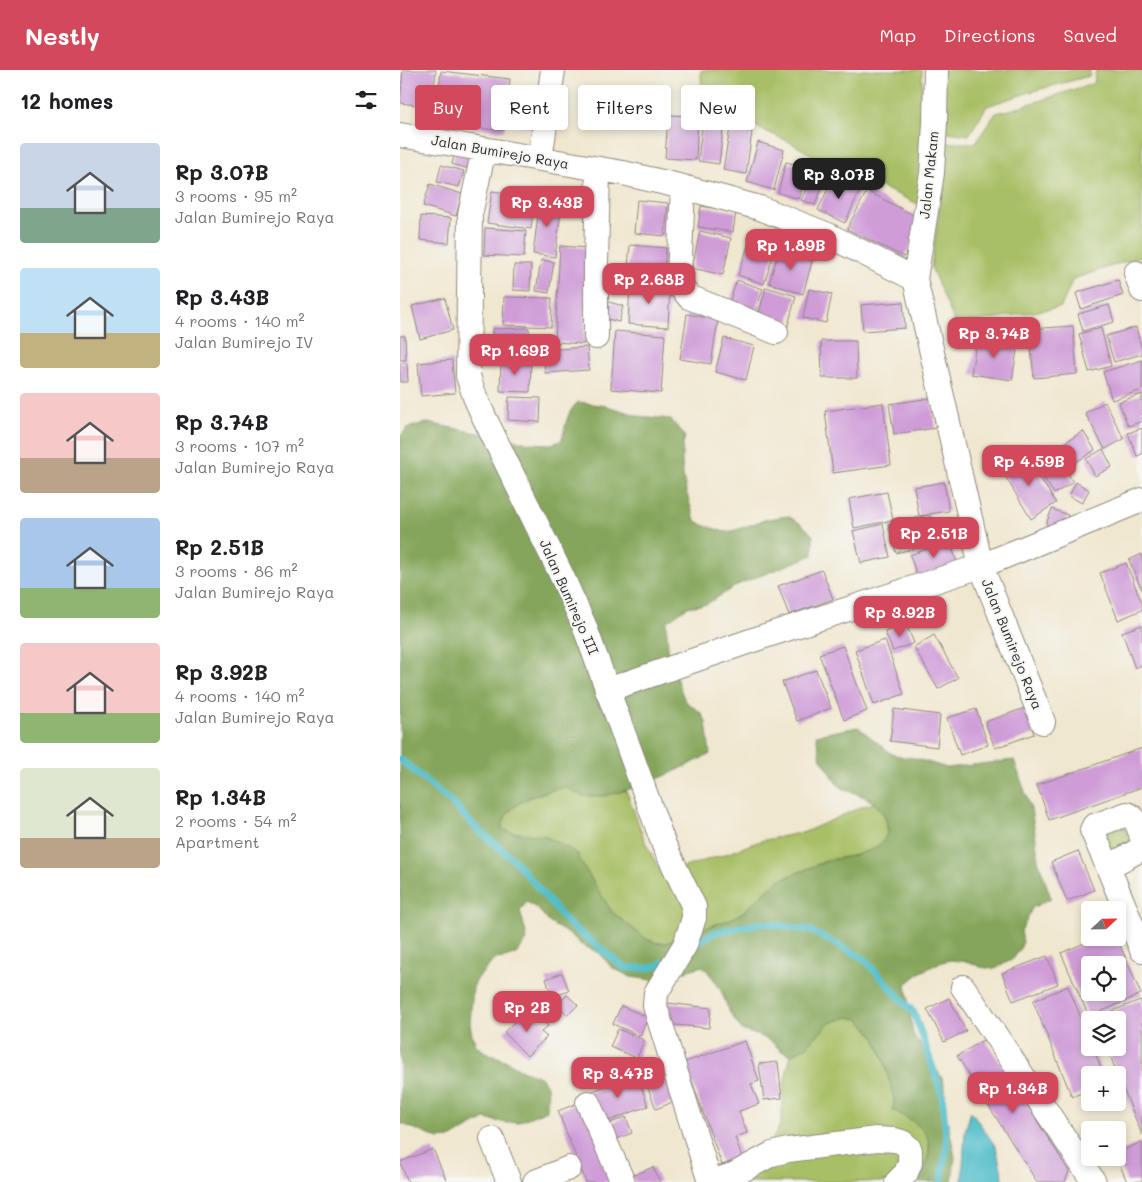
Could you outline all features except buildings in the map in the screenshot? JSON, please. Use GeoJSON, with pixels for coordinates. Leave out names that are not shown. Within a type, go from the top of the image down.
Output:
{"type":"FeatureCollection","features":[{"type":"Feature","properties":{"kind":"street"},"geometry":{"type":"LineString","coordinates":[[540,159],[553,70]]}},
{"type":"Feature","properties":{"kind":"street","name":"Jalan Makam"},"geometry":{"type":"LineString","coordinates":[[916,279],[932,173],[936,70]]}},
{"type":"Feature","properties":{"kind":"street","name":"Jalan Bumirejo Raya"},"geometry":{"type":"LineString","coordinates":[[400,135],[622,173],[760,208],[828,235],[916,279],[981,566],[1043,722]]}},
{"type":"Feature","properties":{"kind":"street","name":"Jalan Bumirejo III"},"geometry":{"type":"LineString","coordinates":[[484,149],[470,215],[468,376],[485,419],[584,625],[664,845],[694,907],[694,918],[682,951],[656,993],[655,1006],[710,1182]]}},
{"type":"Feature","properties":{"kind":"street"},"geometry":{"type":"LineString","coordinates":[[596,337],[598,169]]}},
{"type":"Feature","properties":{"kind":"street"},"geometry":{"type":"LineString","coordinates":[[683,188],[678,278],[680,286],[690,297],[776,332]]}},
{"type":"Feature","properties":{"kind":"street","name":"Jalan Bumirejo Raya"},"geometry":{"type":"LineString","coordinates":[[981,566],[1142,500]]}},
{"type":"Feature","properties":{"kind":"street"},"geometry":{"type":"LineString","coordinates":[[607,690],[762,637],[981,566]]}},
{"type":"Feature","properties":{"kind":"street"},"geometry":{"type":"LineString","coordinates":[[1142,838],[1136,820],[1127,814],[1094,826],[1092,830],[1142,950]]}},
{"type":"Feature","properties":{"kind":"street"},"geometry":{"type":"LineString","coordinates":[[1108,867],[1139,850],[1142,846]]}},
{"type":"Feature","properties":{"kind":"street"},"geometry":{"type":"LineString","coordinates":[[963,987],[1094,1182]]}},
{"type":"Feature","properties":{"kind":"street"},"geometry":{"type":"LineString","coordinates":[[588,1103],[623,1182]]}},
{"type":"Feature","properties":{"kind":"street"},"geometry":{"type":"LineString","coordinates":[[492,1139],[509,1182]]}},
{"type":"Feature","properties":{"kind":"street"},"geometry":{"type":"LineString","coordinates":[[710,1182],[733,1175],[772,1154],[788,1150],[877,1139],[902,1142],[910,1150],[910,1163],[906,1173],[897,1182]]}},
{"type":"Feature","properties":{"kind":"street"},"geometry":{"type":"LineString","coordinates":[[535,1182],[569,1168]]}},
{"type":"Feature","properties":{"kind":"green space"},"geometry":{"type":"Polygon","coordinates":[[[701,70],[922,70],[927,179],[918,204],[849,172],[827,164],[790,142],[755,126],[755,85],[701,85],[701,70]]]}},
{"type":"Feature","properties":{"kind":"green space"},"geometry":{"type":"Polygon","coordinates":[[[941,70],[1090,70],[1089,76],[987,106],[969,135],[942,131],[941,70]]]}},
{"type":"Feature","properties":{"kind":"green space"},"geometry":{"type":"Polygon","coordinates":[[[1096,70],[1142,70],[1142,256],[1073,279],[1061,307],[956,325],[931,267],[946,143],[975,143],[996,113],[1094,83],[1096,70]]]}},
{"type":"Feature","properties":{"kind":"green space"},"geometry":{"type":"Polygon","coordinates":[[[578,402],[607,406],[639,416],[670,419],[685,436],[682,468],[695,520],[703,525],[725,532],[767,519],[788,516],[806,528],[813,536],[813,555],[737,585],[707,604],[687,607],[666,622],[669,659],[685,701],[701,713],[706,722],[710,754],[650,782],[616,793],[600,796],[583,796],[565,787],[536,795],[522,801],[508,813],[501,829],[545,836],[577,853],[612,912],[645,938],[656,943],[666,943],[735,917],[744,912],[780,880],[830,860],[852,856],[873,849],[882,843],[888,832],[882,810],[865,797],[844,789],[836,783],[821,759],[816,735],[858,727],[892,754],[914,758],[947,768],[1014,760],[1031,809],[1038,860],[1051,898],[1032,908],[1021,931],[1023,942],[1013,959],[994,969],[980,967],[970,962],[950,960],[921,972],[906,984],[913,1034],[942,1078],[945,1088],[945,1108],[955,1157],[952,1182],[915,1182],[926,1162],[929,1148],[928,1141],[917,1124],[893,1110],[894,1099],[884,1060],[875,1038],[858,1019],[848,1017],[829,1023],[806,1047],[791,1055],[780,1050],[763,1037],[742,1030],[730,1013],[716,982],[703,966],[653,980],[631,977],[611,967],[600,953],[580,944],[572,936],[550,923],[537,908],[527,902],[520,910],[527,940],[516,954],[495,959],[478,978],[473,987],[470,1024],[476,1045],[485,1052],[542,1078],[547,1086],[547,1110],[518,1122],[508,1123],[485,1119],[450,1138],[439,1139],[400,1123],[400,437],[407,428],[427,423],[530,443],[551,444],[561,441],[568,415],[578,402]]]}},
{"type":"Feature","properties":{"kind":"green space"},"geometry":{"type":"Polygon","coordinates":[[[565,787],[584,796],[605,796],[626,790],[646,844],[662,874],[760,841],[805,832],[874,803],[886,819],[886,836],[882,843],[867,852],[823,862],[785,877],[735,917],[666,943],[656,943],[645,938],[612,912],[577,853],[501,829],[507,814],[518,804],[533,796],[565,787]]]}},
{"type":"Feature","properties":{"kind":"green space"},"geometry":{"type":"Polygon","coordinates":[[[1124,826],[1133,849],[1114,860],[1101,835],[1124,826]]]}},
{"type":"Feature","properties":{"kind":"green space"},"geometry":{"type":"Polygon","coordinates":[[[848,1017],[858,1019],[875,1038],[884,1060],[894,1099],[893,1110],[917,1124],[928,1140],[929,1147],[926,1162],[915,1182],[742,1182],[762,1160],[781,1123],[785,1079],[791,1055],[806,1047],[829,1023],[848,1017]]]}},
{"type":"Feature","properties":{"kind":"water"},"geometry":{"type":"Polygon","coordinates":[[[971,1111],[996,1147],[1004,1182],[962,1182],[965,1131],[971,1111]]]}},
{"type":"Feature","properties":{"kind":"waterway"},"geometry":{"type":"LineString","coordinates":[[400,759],[451,802],[475,827],[514,860],[567,922],[625,968],[649,968],[668,960]]}},
{"type":"Feature","properties":{"kind":"waterway"},"geometry":{"type":"LineString","coordinates":[[692,946],[715,932],[763,923],[809,930],[863,958],[914,1013],[942,1094],[947,1146],[941,1182]]}}]}
